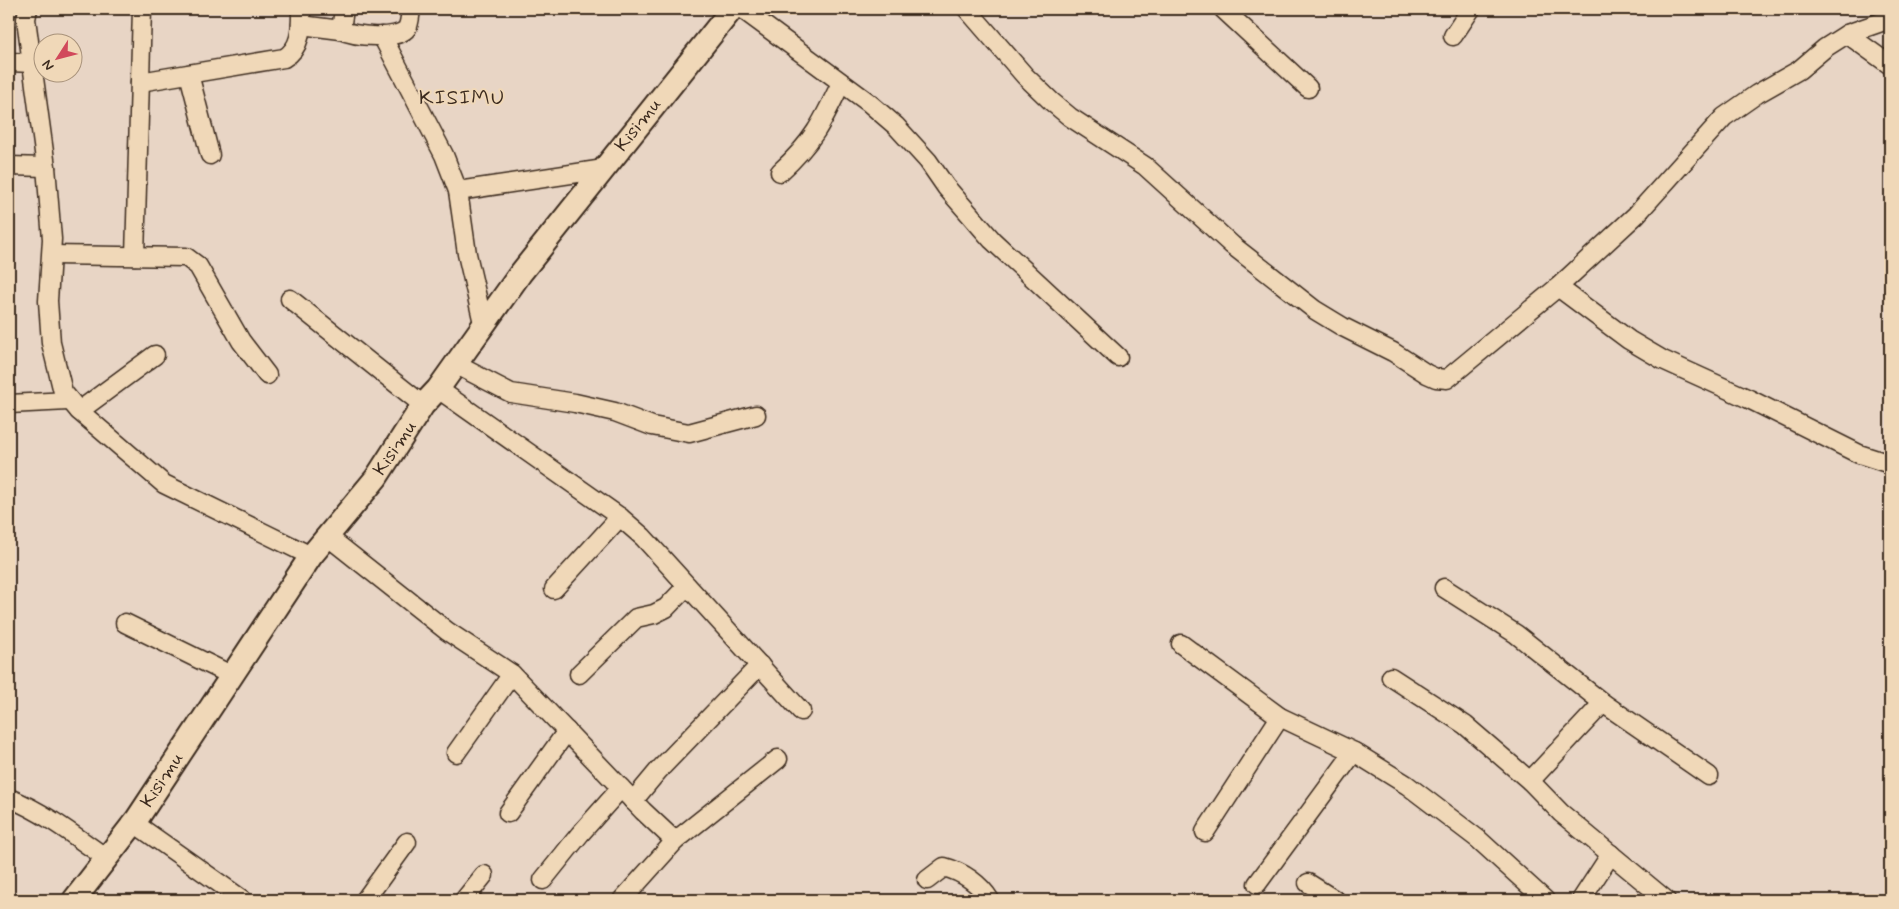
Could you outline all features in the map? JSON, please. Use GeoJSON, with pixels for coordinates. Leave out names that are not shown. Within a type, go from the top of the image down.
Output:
{"type":"FeatureCollection","features":[{"type":"Feature","properties":{"kind":"street"},"geometry":{"type":"LineString","coordinates":[[9,62],[32,63],[26,19],[28,9]]}},
{"type":"Feature","properties":{"kind":"street"},"geometry":{"type":"LineString","coordinates":[[135,256],[142,9]]}},
{"type":"Feature","properties":{"kind":"street"},"geometry":{"type":"LineString","coordinates":[[341,30],[344,9]]}},
{"type":"Feature","properties":{"kind":"street"},"geometry":{"type":"LineString","coordinates":[[140,82],[284,58],[293,53],[298,43],[301,17],[348,33],[382,36],[405,31],[408,26],[411,9]]}},
{"type":"Feature","properties":{"kind":"street","name":"Kisimu"},"geometry":{"type":"LineString","coordinates":[[74,900],[134,823],[311,556],[376,478],[423,405],[438,388],[483,323],[732,9]]}},
{"type":"Feature","properties":{"kind":"street"},"geometry":{"type":"LineString","coordinates":[[742,9],[868,102],[901,131],[928,161],[946,187],[992,240],[1118,357]]}},
{"type":"Feature","properties":{"kind":"street"},"geometry":{"type":"LineString","coordinates":[[967,9],[1025,76],[1070,118],[1145,166],[1232,245],[1314,310],[1343,328],[1394,352],[1436,378],[1447,379],[1558,287],[1636,215],[1724,117],[1757,94],[1799,70],[1824,48],[1847,34],[1890,20]]}},
{"type":"Feature","properties":{"kind":"street"},"geometry":{"type":"LineString","coordinates":[[1222,9],[1308,88]]}},
{"type":"Feature","properties":{"kind":"street"},"geometry":{"type":"LineString","coordinates":[[1453,36],[1471,9]]}},
{"type":"Feature","properties":{"kind":"street"},"geometry":{"type":"LineString","coordinates":[[1847,34],[1890,65]]}},
{"type":"Feature","properties":{"kind":"street"},"geometry":{"type":"LineString","coordinates":[[382,36],[444,155],[458,192],[467,254],[483,323]]}},
{"type":"Feature","properties":{"kind":"street"},"geometry":{"type":"LineString","coordinates":[[189,74],[210,155]]}},
{"type":"Feature","properties":{"kind":"street"},"geometry":{"type":"LineString","coordinates":[[35,82],[46,167],[52,255],[48,301],[51,343],[61,385],[74,406],[164,484],[311,556]]}},
{"type":"Feature","properties":{"kind":"street"},"geometry":{"type":"LineString","coordinates":[[780,172],[804,150],[821,125],[841,83]]}},
{"type":"Feature","properties":{"kind":"street"},"geometry":{"type":"LineString","coordinates":[[9,166],[46,167]]}},
{"type":"Feature","properties":{"kind":"street"},"geometry":{"type":"LineString","coordinates":[[458,192],[604,169]]}},
{"type":"Feature","properties":{"kind":"street"},"geometry":{"type":"LineString","coordinates":[[52,255],[186,257],[192,260],[198,266],[241,341],[267,375]]}},
{"type":"Feature","properties":{"kind":"street"},"geometry":{"type":"LineString","coordinates":[[1558,287],[1629,340],[1663,360],[1749,399],[1858,454],[1890,464]]}},
{"type":"Feature","properties":{"kind":"street"},"geometry":{"type":"LineString","coordinates":[[290,299],[423,405]]}},
{"type":"Feature","properties":{"kind":"street"},"geometry":{"type":"LineString","coordinates":[[9,404],[74,406],[155,355]]}},
{"type":"Feature","properties":{"kind":"street"},"geometry":{"type":"LineString","coordinates":[[455,364],[511,393],[575,403],[615,412],[652,426],[689,433],[756,415]]}},
{"type":"Feature","properties":{"kind":"street"},"geometry":{"type":"LineString","coordinates":[[438,388],[620,517],[642,537],[801,711]]}},
{"type":"Feature","properties":{"kind":"street"},"geometry":{"type":"LineString","coordinates":[[554,589],[620,517]]}},
{"type":"Feature","properties":{"kind":"street"},"geometry":{"type":"LineString","coordinates":[[327,536],[448,631],[512,674],[627,794],[675,841]]}},
{"type":"Feature","properties":{"kind":"street"},"geometry":{"type":"LineString","coordinates":[[579,674],[636,618],[654,614],[666,608],[687,586]]}},
{"type":"Feature","properties":{"kind":"street"},"geometry":{"type":"LineString","coordinates":[[1444,588],[1516,634],[1603,702],[1710,776]]}},
{"type":"Feature","properties":{"kind":"street"},"geometry":{"type":"LineString","coordinates":[[125,623],[231,675]]}},
{"type":"Feature","properties":{"kind":"street"},"geometry":{"type":"LineString","coordinates":[[1181,644],[1280,717],[1354,752],[1407,785],[1462,827],[1546,900]]}},
{"type":"Feature","properties":{"kind":"street"},"geometry":{"type":"LineString","coordinates":[[542,880],[580,834],[627,794],[658,771],[760,665]]}},
{"type":"Feature","properties":{"kind":"street"},"geometry":{"type":"LineString","coordinates":[[456,753],[512,674]]}},
{"type":"Feature","properties":{"kind":"street"},"geometry":{"type":"LineString","coordinates":[[1391,677],[1465,725],[1530,781],[1561,813],[1666,900]]}},
{"type":"Feature","properties":{"kind":"street"},"geometry":{"type":"LineString","coordinates":[[1530,781],[1603,702]]}},
{"type":"Feature","properties":{"kind":"street"},"geometry":{"type":"LineString","coordinates":[[1205,832],[1280,717]]}},
{"type":"Feature","properties":{"kind":"street"},"geometry":{"type":"LineString","coordinates":[[508,813],[568,731]]}},
{"type":"Feature","properties":{"kind":"street"},"geometry":{"type":"LineString","coordinates":[[1257,884],[1354,752]]}},
{"type":"Feature","properties":{"kind":"street"},"geometry":{"type":"LineString","coordinates":[[622,900],[675,841],[778,759]]}},
{"type":"Feature","properties":{"kind":"street"},"geometry":{"type":"LineString","coordinates":[[9,798],[26,805],[58,824],[106,858]]}},
{"type":"Feature","properties":{"kind":"street"},"geometry":{"type":"LineString","coordinates":[[134,823],[243,900]]}},
{"type":"Feature","properties":{"kind":"street"},"geometry":{"type":"LineString","coordinates":[[365,900],[408,842]]}},
{"type":"Feature","properties":{"kind":"street"},"geometry":{"type":"LineString","coordinates":[[1581,900],[1611,854]]}},
{"type":"Feature","properties":{"kind":"street"},"geometry":{"type":"LineString","coordinates":[[927,880],[944,867],[959,871],[984,891],[990,900]]}},
{"type":"Feature","properties":{"kind":"street"},"geometry":{"type":"LineString","coordinates":[[464,900],[484,875]]}},
{"type":"Feature","properties":{"kind":"street"},"geometry":{"type":"LineString","coordinates":[[1308,883],[1335,900]]}},
{"type":"Feature","properties":{"kind":"district","name":"KISIMU"},"geometry":{"type":"Point","coordinates":[462,98]}}]}
